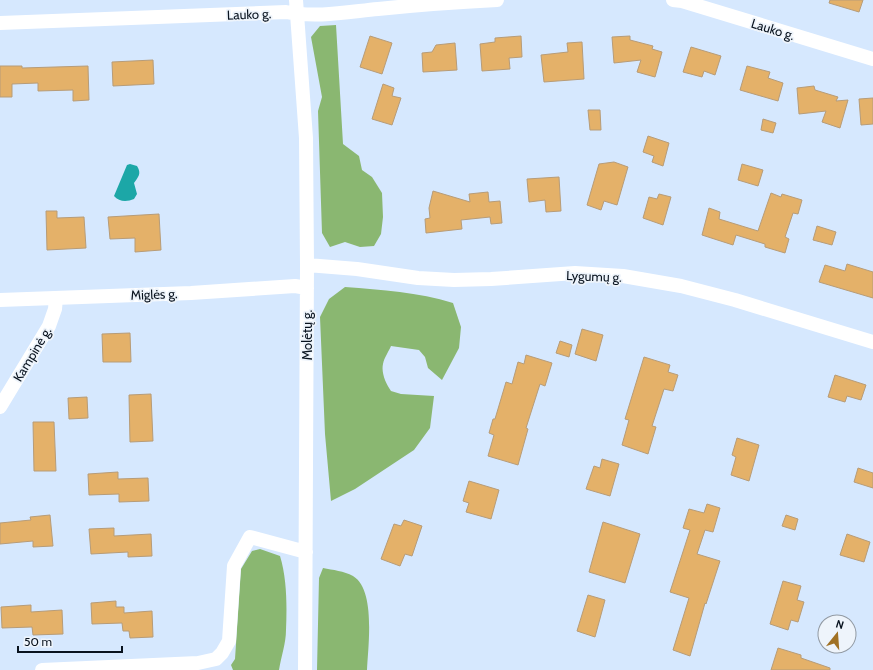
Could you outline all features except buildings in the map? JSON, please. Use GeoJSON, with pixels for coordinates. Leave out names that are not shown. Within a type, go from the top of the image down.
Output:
{"type":"FeatureCollection","features":[{"type":"Feature","properties":{"kind":"street","name":"Molėtų g."},"geometry":{"type":"LineString","coordinates":[[296,0],[306,138],[308,265],[305,670]]}},
{"type":"Feature","properties":{"kind":"street","name":"Lauko g."},"geometry":{"type":"LineString","coordinates":[[0,23],[286,12],[318,15],[433,4],[497,0]]}},
{"type":"Feature","properties":{"kind":"street","name":"Lauko g."},"geometry":{"type":"LineString","coordinates":[[673,0],[682,1],[873,59]]}},
{"type":"Feature","properties":{"kind":"street","name":"Lygumų g."},"geometry":{"type":"LineString","coordinates":[[308,265],[357,269],[418,278],[454,280],[575,273],[623,276],[681,286],[735,300],[873,342]]}},
{"type":"Feature","properties":{"kind":"street","name":"Miglės g."},"geometry":{"type":"LineString","coordinates":[[0,300],[191,293],[288,287],[307,288]]}},
{"type":"Feature","properties":{"kind":"street","name":"Kampinė g."},"geometry":{"type":"LineString","coordinates":[[0,406],[49,326],[55,309],[56,298]]}},
{"type":"Feature","properties":{"kind":"street"},"geometry":{"type":"LineString","coordinates":[[42,670],[198,664],[216,659],[226,648],[230,634],[234,566],[250,537],[306,552]]}},
{"type":"Feature","properties":{"kind":"shaded area"},"geometry":{"type":"Polygon","coordinates":[[[336,25],[343,144],[359,156],[362,170],[372,177],[382,193],[383,217],[381,234],[374,246],[360,247],[345,242],[330,247],[322,233],[318,111],[322,97],[311,37],[320,26],[336,25]]]}},
{"type":"Feature","properties":{"kind":"shaded area"},"geometry":{"type":"Polygon","coordinates":[[[130,164],[137,166],[139,171],[139,175],[134,183],[137,194],[134,199],[126,201],[114,196],[127,165],[130,164]]]}},
{"type":"Feature","properties":{"kind":"shaded area"},"geometry":{"type":"Polygon","coordinates":[[[345,287],[386,290],[427,296],[453,303],[461,327],[459,348],[442,380],[428,368],[425,357],[419,350],[391,346],[383,364],[383,375],[386,382],[391,391],[401,394],[434,396],[430,428],[414,450],[355,489],[331,501],[325,434],[320,317],[329,299],[345,287]]]}},
{"type":"Feature","properties":{"kind":"shaded area"},"geometry":{"type":"Polygon","coordinates":[[[260,549],[280,556],[284,574],[286,635],[279,670],[233,670],[231,665],[235,659],[241,569],[252,551],[260,549]]]}},
{"type":"Feature","properties":{"kind":"shaded area"},"geometry":{"type":"Polygon","coordinates":[[[323,568],[350,574],[360,583],[365,593],[369,619],[367,670],[317,670],[319,578],[323,568]]]}}]}
